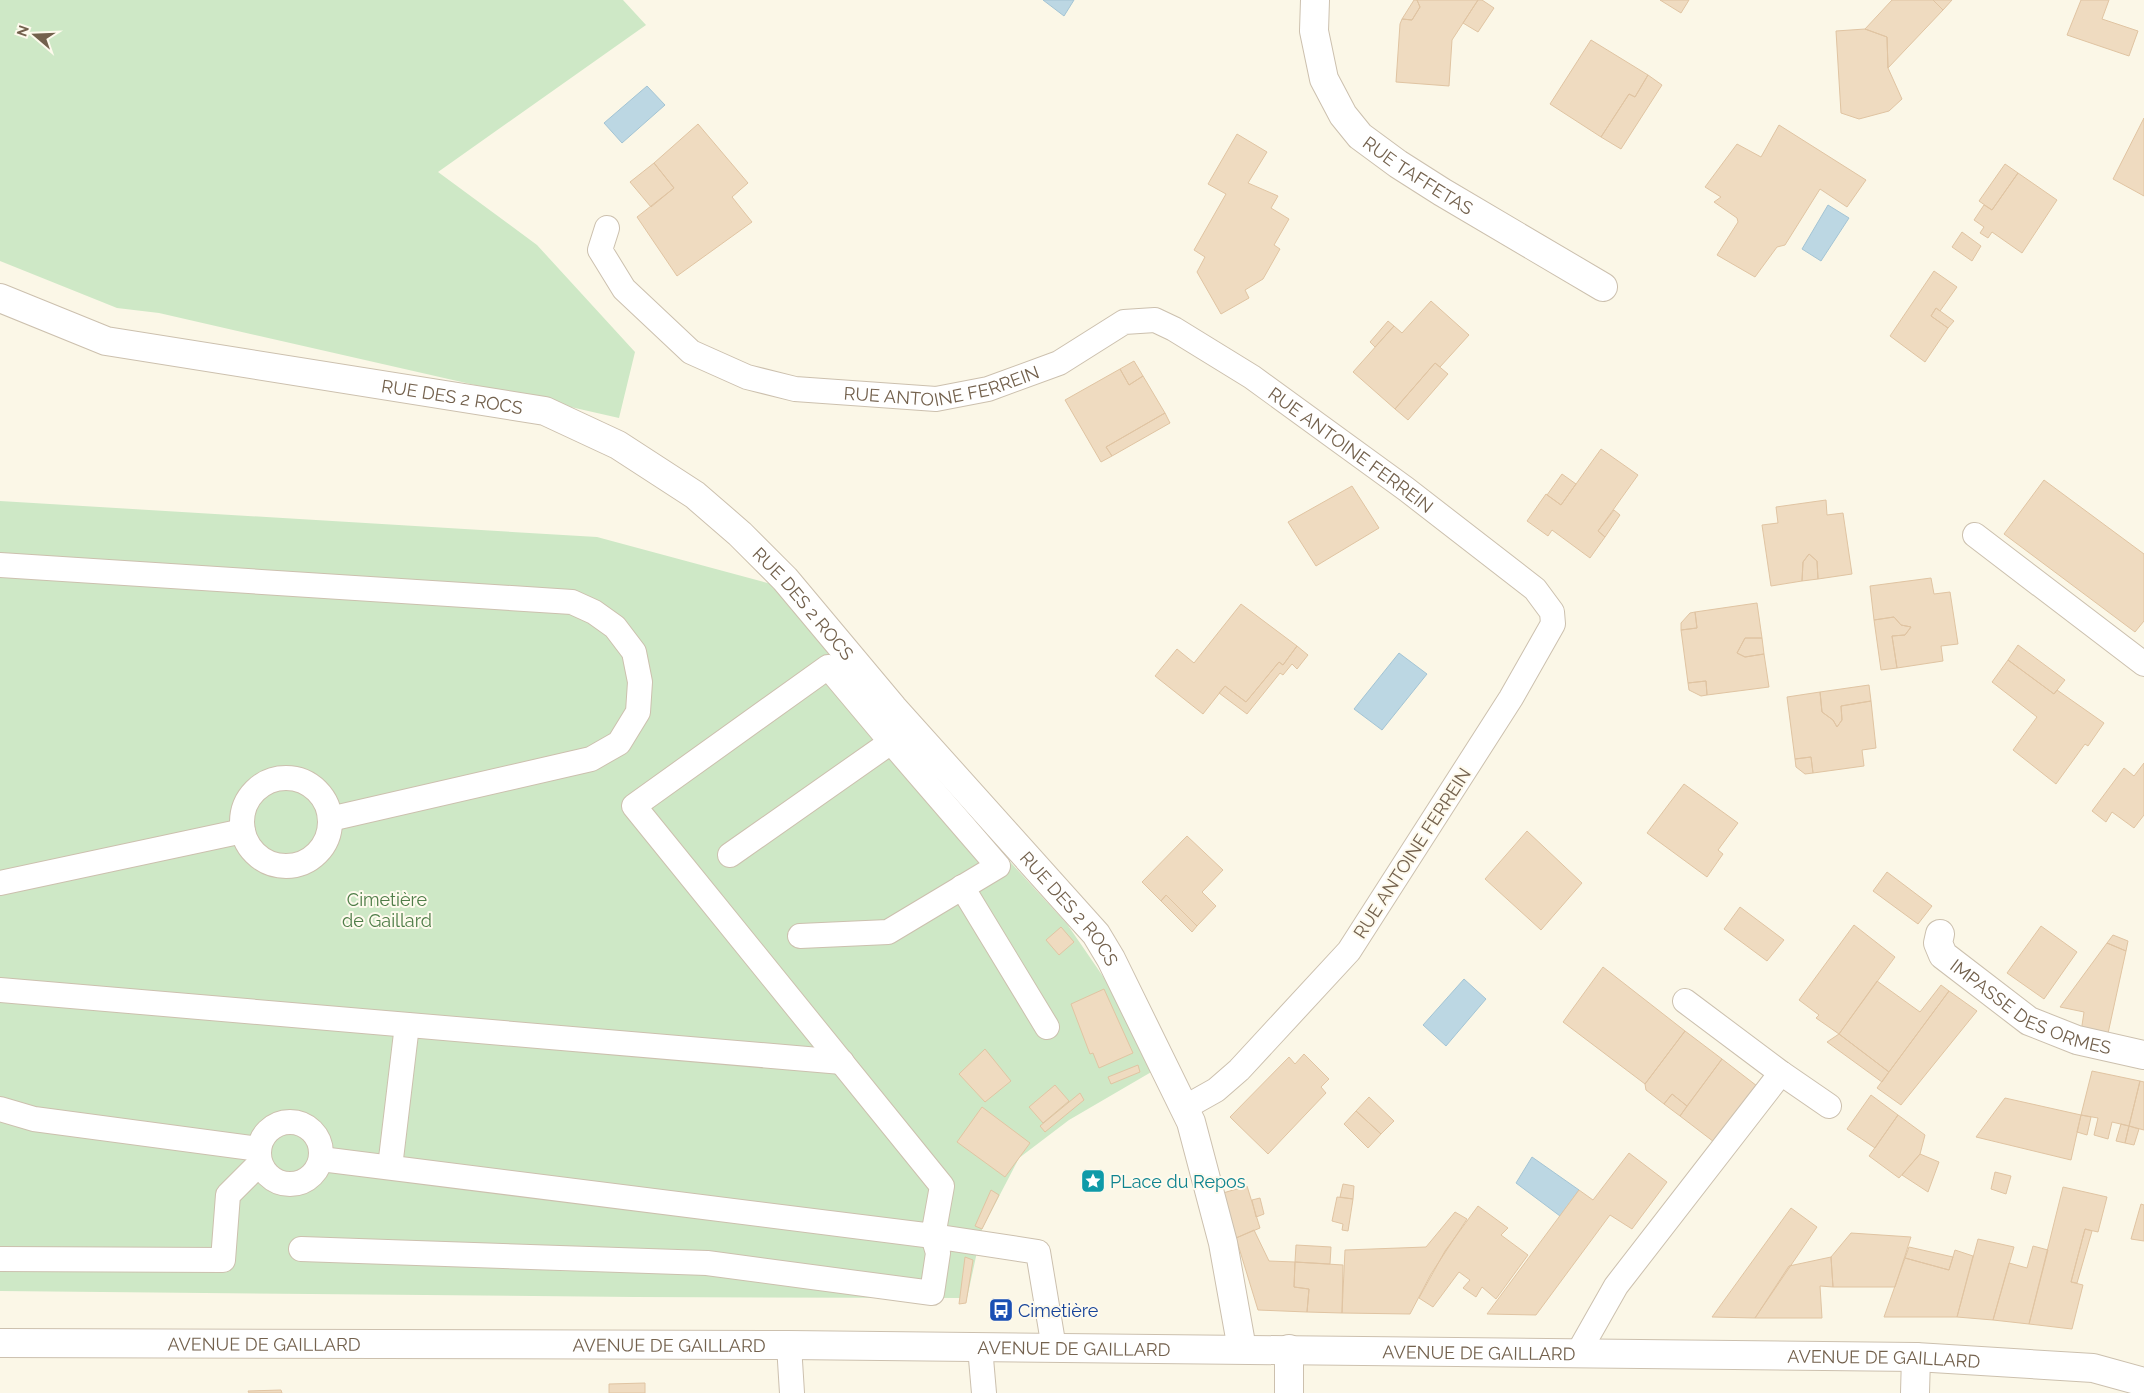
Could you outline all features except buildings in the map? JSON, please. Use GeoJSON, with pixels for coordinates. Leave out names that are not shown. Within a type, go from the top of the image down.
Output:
{"type":"FeatureCollection","features":[{"type":"Feature","properties":{"kind":"street","name":"RUE TAFFETAS"},"geometry":{"type":"LineString","coordinates":[[1315,0],[1314,31],[1324,79],[1342,115],[1360,136],[1398,164],[1442,192],[1603,287]]}},
{"type":"Feature","properties":{"kind":"street","name":"RUE DES 2 ROCS"},"geometry":{"type":"LineString","coordinates":[[0,298],[106,341],[545,411],[618,445],[695,495],[740,534],[785,579],[893,708],[1096,934],[1111,958],[1191,1122],[1222,1242],[1242,1349]]}},
{"type":"Feature","properties":{"kind":"street","name":"IMPASSE DES ORMES"},"geometry":{"type":"LineString","coordinates":[[1940,934],[1938,943],[1943,956],[2029,1021],[2077,1040],[2144,1055]]}},
{"type":"Feature","properties":{"kind":"street","name":"AVENUE DE GAILLARD"},"geometry":{"type":"LineString","coordinates":[[0,1343],[1289,1349],[1916,1357],[2093,1368],[2144,1382]]}},
{"type":"Feature","properties":{"kind":"street"},"geometry":{"type":"LineString","coordinates":[[1289,1349],[1289,1393]]}},
{"type":"Feature","properties":{"kind":"street"},"geometry":{"type":"LineString","coordinates":[[1916,1357],[1916,1393]]}},
{"type":"Feature","properties":{"kind":"lane","name":"RUE ANTOINE FERREIN"},"geometry":{"type":"LineString","coordinates":[[607,228],[600,250],[624,289],[691,352],[746,376],[795,389],[936,399],[988,389],[1058,363],[1124,322],[1155,320],[1174,329],[1252,377],[1406,489],[1536,589],[1552,612],[1553,624],[1512,698],[1350,951],[1239,1070],[1216,1090],[1184,1108]]}},
{"type":"Feature","properties":{"kind":"lane"},"geometry":{"type":"LineString","coordinates":[[1975,535],[2144,664]]}},
{"type":"Feature","properties":{"kind":"lane"},"geometry":{"type":"LineString","coordinates":[[0,565],[572,602],[594,612],[615,627],[634,652],[640,682],[638,712],[619,743],[591,759],[330,819]]}},
{"type":"Feature","properties":{"kind":"lane"},"geometry":{"type":"LineString","coordinates":[[301,1249],[707,1263],[932,1293],[938,1253],[933,1236],[942,1186],[634,806],[828,667],[998,866],[888,932],[800,936]]}},
{"type":"Feature","properties":{"kind":"lane"},"geometry":{"type":"LineString","coordinates":[[730,855],[891,742]]}},
{"type":"Feature","properties":{"kind":"lane"},"geometry":{"type":"LineString","coordinates":[[278,778],[292,778],[307,782],[318,792],[327,804],[330,819],[328,834],[322,847],[312,858],[298,864],[283,866],[270,863],[257,855],[248,844],[243,831],[242,817],[246,803],[254,791],[265,783],[278,778]]}},
{"type":"Feature","properties":{"kind":"lane"},"geometry":{"type":"LineString","coordinates":[[0,883],[243,831]]}},
{"type":"Feature","properties":{"kind":"lane"},"geometry":{"type":"LineString","coordinates":[[962,887],[1047,1027]]}},
{"type":"Feature","properties":{"kind":"lane"},"geometry":{"type":"LineString","coordinates":[[0,990],[842,1062]]}},
{"type":"Feature","properties":{"kind":"lane"},"geometry":{"type":"LineString","coordinates":[[1685,1001],[1781,1074],[1829,1106]]}},
{"type":"Feature","properties":{"kind":"lane"},"geometry":{"type":"LineString","coordinates":[[390,1167],[406,1025]]}},
{"type":"Feature","properties":{"kind":"lane"},"geometry":{"type":"LineString","coordinates":[[1578,1353],[1616,1286],[1781,1074]]}},
{"type":"Feature","properties":{"kind":"lane"},"geometry":{"type":"LineString","coordinates":[[0,1109],[34,1119],[259,1156]]}},
{"type":"Feature","properties":{"kind":"lane"},"geometry":{"type":"LineString","coordinates":[[0,1259],[223,1260],[228,1195],[259,1156],[265,1134],[272,1127],[291,1122],[301,1124],[317,1138],[321,1148],[321,1159],[311,1177],[291,1185],[272,1179],[264,1172],[259,1156]]}},
{"type":"Feature","properties":{"kind":"lane"},"geometry":{"type":"LineString","coordinates":[[321,1159],[933,1236],[1038,1252],[1054,1348]]}},
{"type":"Feature","properties":{"kind":"lane"},"geometry":{"type":"LineString","coordinates":[[789,1346],[792,1393]]}},
{"type":"Feature","properties":{"kind":"lane"},"geometry":{"type":"LineString","coordinates":[[980,1347],[984,1393]]}},
{"type":"Feature","properties":{"kind":"green space"},"geometry":{"type":"Polygon","coordinates":[[[0,0],[623,0],[646,25],[438,172],[537,245],[635,352],[619,418],[159,313],[117,308],[0,261],[0,0]]]}},
{"type":"Feature","properties":{"kind":"green space","name":"Cimetière de Gaillard"},"geometry":{"type":"Polygon","coordinates":[[[0,501],[597,537],[771,584],[937,782],[1067,924],[1113,991],[1153,1071],[1069,1120],[1019,1158],[982,1229],[967,1298],[0,1291],[0,501]]]}},
{"type":"Feature","properties":{"kind":"water"},"geometry":{"type":"Polygon","coordinates":[[[1043,0],[1074,0],[1064,16],[1043,0]]]}},
{"type":"Feature","properties":{"kind":"water"},"geometry":{"type":"Polygon","coordinates":[[[647,86],[665,105],[622,143],[604,123],[647,86]]]}},
{"type":"Feature","properties":{"kind":"water"},"geometry":{"type":"Polygon","coordinates":[[[1828,205],[1849,218],[1821,261],[1802,249],[1828,205]]]}},
{"type":"Feature","properties":{"kind":"water"},"geometry":{"type":"Polygon","coordinates":[[[1399,653],[1427,674],[1382,730],[1354,709],[1399,653]]]}},
{"type":"Feature","properties":{"kind":"water"},"geometry":{"type":"Polygon","coordinates":[[[1464,979],[1486,999],[1446,1046],[1423,1025],[1464,979]]]}},
{"type":"Feature","properties":{"kind":"water"},"geometry":{"type":"Polygon","coordinates":[[[1532,1157],[1579,1190],[1560,1216],[1516,1183],[1532,1157]]]}},
{"type":"Feature","properties":{"kind":"place","name":"PLace du Repos"},"geometry":{"type":"Point","coordinates":[1093,1181]}},
{"type":"Feature","properties":{"kind":"place","name":"Cimetière"},"geometry":{"type":"Point","coordinates":[1001,1310]}}]}
